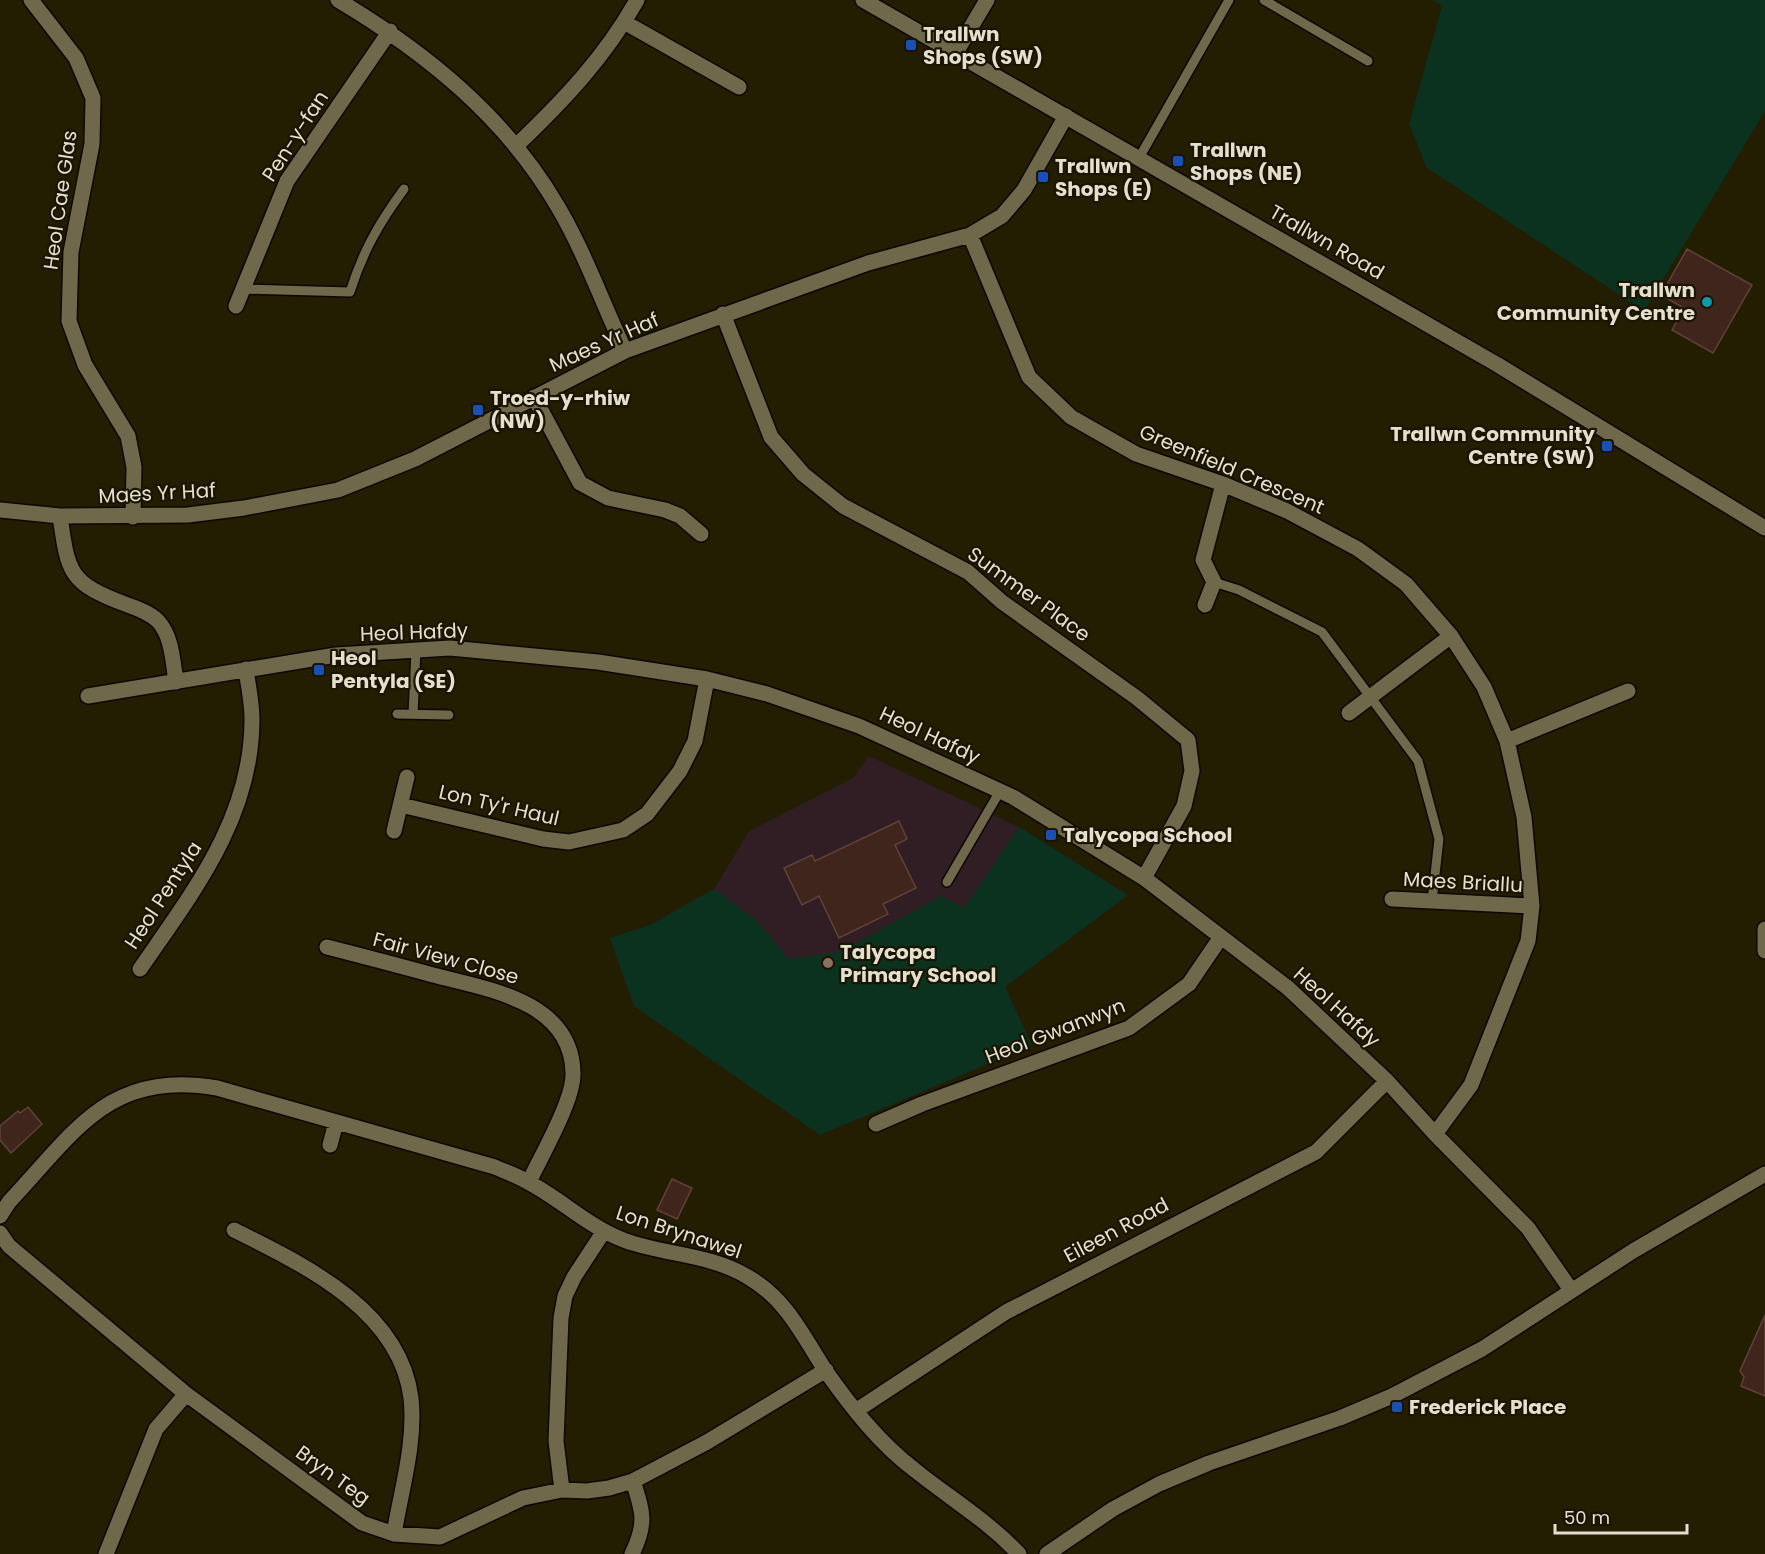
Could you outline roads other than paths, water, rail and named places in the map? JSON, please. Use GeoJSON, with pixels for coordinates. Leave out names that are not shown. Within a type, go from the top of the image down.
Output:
{"type":"FeatureCollection","features":[{"type":"Feature","properties":{"kind":"street","name":"Heol Cae Glas"},"geometry":{"type":"LineString","coordinates":[[31,0],[76,58],[93,98],[92,144],[71,252],[69,321],[85,365],[128,436],[134,467],[133,518]]}},
{"type":"Feature","properties":{"kind":"street"},"geometry":{"type":"LineString","coordinates":[[338,0],[390,31],[465,91],[517,145],[559,207],[625,351]]}},
{"type":"Feature","properties":{"kind":"street"},"geometry":{"type":"LineString","coordinates":[[517,145],[571,93],[624,22],[637,0]]}},
{"type":"Feature","properties":{"kind":"street","name":"Trallwn Road"},"geometry":{"type":"LineString","coordinates":[[863,0],[1498,365],[1765,528]]}},
{"type":"Feature","properties":{"kind":"street"},"geometry":{"type":"LineString","coordinates":[[955,54],[987,0]]}},
{"type":"Feature","properties":{"kind":"street"},"geometry":{"type":"LineString","coordinates":[[624,22],[739,87]]}},
{"type":"Feature","properties":{"kind":"street","name":"Pen-y-fan"},"geometry":{"type":"LineString","coordinates":[[236,306],[287,181],[390,31]]}},
{"type":"Feature","properties":{"kind":"street","name":"Maes Yr Haf"},"geometry":{"type":"LineString","coordinates":[[0,510],[60,516],[133,518],[188,515],[244,508],[338,490],[415,459],[625,351],[868,263],[970,235],[1002,216],[1024,190],[1066,116]]}},
{"type":"Feature","properties":{"kind":"street","name":"Greenfield Crescent"},"geometry":{"type":"LineString","coordinates":[[970,235],[1029,377],[1071,417],[1136,454],[1223,484],[1287,511],[1358,549],[1406,584],[1451,636],[1484,687],[1507,741],[1524,817],[1532,906],[1528,941],[1471,1085],[1435,1134]]}},
{"type":"Feature","properties":{"kind":"street","name":"Summer Place"},"geometry":{"type":"LineString","coordinates":[[723,314],[771,437],[803,474],[843,506],[968,572],[1002,602],[1137,698],[1188,740],[1192,771],[1184,806],[1144,878]]}},
{"type":"Feature","properties":{"kind":"street"},"geometry":{"type":"LineString","coordinates":[[534,397],[580,483],[608,498],[665,510],[680,516],[701,534]]}},
{"type":"Feature","properties":{"kind":"street"},"geometry":{"type":"LineString","coordinates":[[1204,605],[1214,582],[1203,560],[1223,484]]}},
{"type":"Feature","properties":{"kind":"street"},"geometry":{"type":"LineString","coordinates":[[60,516],[67,561],[83,584],[99,594],[141,609],[157,620],[167,634],[176,682]]}},
{"type":"Feature","properties":{"kind":"street"},"geometry":{"type":"LineString","coordinates":[[1349,713],[1451,636]]}},
{"type":"Feature","properties":{"kind":"street","name":"Heol Hafdy"},"geometry":{"type":"LineString","coordinates":[[88,696],[336,655],[450,648],[598,662],[707,679],[767,694],[859,726],[1000,791],[1144,878],[1288,988],[1387,1081],[1435,1134],[1528,1228],[1571,1290]]}},
{"type":"Feature","properties":{"kind":"street","name":"Heol Pentyla"},"geometry":{"type":"LineString","coordinates":[[140,969],[209,870],[241,792],[252,718],[246,669]]}},
{"type":"Feature","properties":{"kind":"street","name":"Lon Ty'r Haul"},"geometry":{"type":"LineString","coordinates":[[401,805],[543,839],[569,842],[623,830],[647,814],[680,771],[695,741],[707,679]]}},
{"type":"Feature","properties":{"kind":"street"},"geometry":{"type":"LineString","coordinates":[[1507,741],[1628,691]]}},
{"type":"Feature","properties":{"kind":"street"},"geometry":{"type":"LineString","coordinates":[[394,831],[407,777]]}},
{"type":"Feature","properties":{"kind":"street","name":"Maes Briallu"},"geometry":{"type":"LineString","coordinates":[[1392,899],[1532,906]]}},
{"type":"Feature","properties":{"kind":"street"},"geometry":{"type":"LineString","coordinates":[[1765,929],[1765,951]]}},
{"type":"Feature","properties":{"kind":"street","name":"Heol Gwanwyn"},"geometry":{"type":"LineString","coordinates":[[876,1124],[922,1104],[1129,1028],[1189,984],[1221,937]]}},
{"type":"Feature","properties":{"kind":"street","name":"Fair View Close"},"geometry":{"type":"LineString","coordinates":[[327,947],[504,993],[532,1007],[558,1028],[569,1048],[574,1074],[567,1100],[529,1182]]}},
{"type":"Feature","properties":{"kind":"street","name":"Eileen Road"},"geometry":{"type":"LineString","coordinates":[[857,1410],[1006,1312],[1316,1152],[1387,1081]]}},
{"type":"Feature","properties":{"kind":"street","name":"Lon Brynawel"},"geometry":{"type":"LineString","coordinates":[[0,1216],[9,1202],[94,1112],[123,1094],[151,1086],[188,1083],[217,1088],[495,1167],[529,1182],[604,1231],[627,1241],[702,1258],[747,1276],[777,1297],[799,1325],[826,1370],[874,1434],[915,1471],[967,1507],[1000,1534],[1019,1554]]}},
{"type":"Feature","properties":{"kind":"street"},"geometry":{"type":"LineString","coordinates":[[330,1145],[336,1122]]}},
{"type":"Feature","properties":{"kind":"street"},"geometry":{"type":"LineString","coordinates":[[1047,1554],[1113,1509],[1159,1484],[1209,1462],[1340,1418],[1392,1396],[1482,1349],[1571,1290],[1765,1174]]}},
{"type":"Feature","properties":{"kind":"street"},"geometry":{"type":"LineString","coordinates":[[234,1230],[292,1259],[335,1288],[363,1310],[394,1344],[411,1398],[411,1419],[394,1534]]}},
{"type":"Feature","properties":{"kind":"street"},"geometry":{"type":"LineString","coordinates":[[561,1490],[556,1441],[561,1318],[566,1296],[574,1277],[604,1231]]}},
{"type":"Feature","properties":{"kind":"street","name":"Bryn Teg"},"geometry":{"type":"LineString","coordinates":[[0,1233],[9,1246],[186,1394],[362,1523],[394,1534],[440,1537],[523,1498],[561,1490],[586,1491],[633,1481],[707,1442],[826,1370]]}},
{"type":"Feature","properties":{"kind":"street"},"geometry":{"type":"LineString","coordinates":[[106,1554],[156,1430],[186,1394]]}},
{"type":"Feature","properties":{"kind":"street"},"geometry":{"type":"LineString","coordinates":[[632,1554],[638,1541],[644,1513],[633,1481]]}},
{"type":"Feature","properties":{"kind":"lane"},"geometry":{"type":"LineString","coordinates":[[1139,158],[1228,0]]}},
{"type":"Feature","properties":{"kind":"lane"},"geometry":{"type":"LineString","coordinates":[[1264,0],[1368,61]]}},
{"type":"Feature","properties":{"kind":"lane"},"geometry":{"type":"LineString","coordinates":[[242,289],[350,292],[361,258],[379,224],[404,189]]}},
{"type":"Feature","properties":{"kind":"lane"},"geometry":{"type":"LineString","coordinates":[[1214,582],[1239,590],[1322,632],[1418,761],[1439,839],[1432,901]]}},
{"type":"Feature","properties":{"kind":"lane"},"geometry":{"type":"LineString","coordinates":[[413,714],[416,650]]}},
{"type":"Feature","properties":{"kind":"lane"},"geometry":{"type":"LineString","coordinates":[[397,714],[449,715]]}},
{"type":"Feature","properties":{"kind":"lane"},"geometry":{"type":"LineString","coordinates":[[947,882],[1000,791]]}},
{"type":"Feature","properties":{"kind":"place","name":"Trallwn Shops (SW)"},"geometry":{"type":"Point","coordinates":[911,45]}},
{"type":"Feature","properties":{"kind":"place","name":"Trallwn Shops (NE)"},"geometry":{"type":"Point","coordinates":[1178,161]}},
{"type":"Feature","properties":{"kind":"place","name":"Trallwn Shops (E)"},"geometry":{"type":"Point","coordinates":[1043,177]}},
{"type":"Feature","properties":{"kind":"place","name":"Trallwn Community Centre"},"geometry":{"type":"Point","coordinates":[1707,302]}},
{"type":"Feature","properties":{"kind":"place","name":"Troed-y-rhiw (NW)"},"geometry":{"type":"Point","coordinates":[478,410]}},
{"type":"Feature","properties":{"kind":"place","name":"Trallwn Community Centre (SW)"},"geometry":{"type":"Point","coordinates":[1607,446]}},
{"type":"Feature","properties":{"kind":"place","name":"Heol Pentyla (SE)"},"geometry":{"type":"Point","coordinates":[319,670]}},
{"type":"Feature","properties":{"kind":"place","name":"Talycopa School"},"geometry":{"type":"Point","coordinates":[1051,835]}},
{"type":"Feature","properties":{"kind":"place","name":"Talycopa Primary School"},"geometry":{"type":"Point","coordinates":[828,963]}},
{"type":"Feature","properties":{"kind":"place","name":"Frederick Place"},"geometry":{"type":"Point","coordinates":[1397,1407]}}]}
